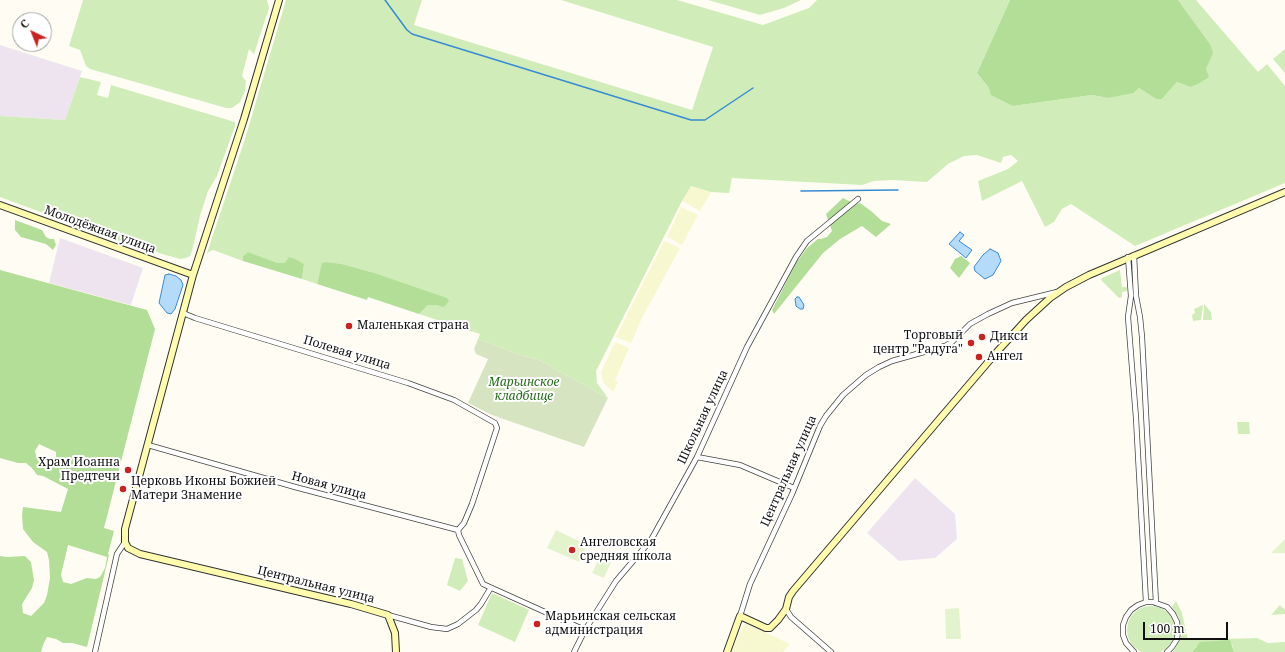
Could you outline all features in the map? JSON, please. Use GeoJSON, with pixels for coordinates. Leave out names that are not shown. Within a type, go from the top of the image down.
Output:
{"type":"FeatureCollection","features":[{"type":"Feature","properties":{"kind":"street"},"geometry":{"type":"LineString","coordinates":[[95,652],[117,554],[125,542],[125,529],[193,275],[244,119],[279,0]]}},
{"type":"Feature","properties":{"kind":"street"},"geometry":{"type":"LineString","coordinates":[[740,616],[766,628],[770,628],[782,616],[786,609],[788,597],[793,591],[986,365],[1026,320],[1057,292],[1089,275],[1131,256],[1285,192]]}},
{"type":"Feature","properties":{"kind":"street","name":"Школьная улица"},"geometry":{"type":"LineString","coordinates":[[574,652],[584,630],[616,581],[651,540],[697,456],[747,347],[796,257],[807,242],[858,200]]}},
{"type":"Feature","properties":{"kind":"street","name":"Молодёжная улица"},"geometry":{"type":"LineString","coordinates":[[0,205],[193,275]]}},
{"type":"Feature","properties":{"kind":"street"},"geometry":{"type":"LineString","coordinates":[[1131,256],[1131,296],[1128,317],[1136,418],[1146,602]]}},
{"type":"Feature","properties":{"kind":"street"},"geometry":{"type":"LineString","coordinates":[[1131,256],[1142,337],[1156,603]]}},
{"type":"Feature","properties":{"kind":"street","name":"Центральная улица"},"geometry":{"type":"LineString","coordinates":[[727,652],[750,584],[794,488],[814,439],[826,416],[843,395],[866,375],[892,361],[945,346],[952,342],[962,331],[978,319],[1012,303],[1057,292]]}},
{"type":"Feature","properties":{"kind":"street","name":"Полевая улица"},"geometry":{"type":"LineString","coordinates":[[183,313],[195,318],[401,380],[438,393],[495,423],[497,428],[472,504],[464,523],[458,530]]}},
{"type":"Feature","properties":{"kind":"street","name":"Новая улица"},"geometry":{"type":"LineString","coordinates":[[148,445],[295,487],[458,530]]}},
{"type":"Feature","properties":{"kind":"street"},"geometry":{"type":"LineString","coordinates":[[697,456],[740,465],[794,488]]}},
{"type":"Feature","properties":{"kind":"street"},"geometry":{"type":"LineString","coordinates":[[458,530],[483,584],[490,589],[584,630]]}},
{"type":"Feature","properties":{"kind":"street","name":"Центральная улица"},"geometry":{"type":"LineString","coordinates":[[125,542],[128,548],[140,554],[351,604],[431,627],[447,629],[458,624],[476,610],[490,589]]}},
{"type":"Feature","properties":{"kind":"street"},"geometry":{"type":"LineString","coordinates":[[1134,652],[1126,643],[1123,634],[1123,625],[1131,610],[1146,602],[1156,603],[1167,607],[1177,622],[1178,630],[1176,639],[1172,647],[1167,652]]}},
{"type":"Feature","properties":{"kind":"street"},"geometry":{"type":"LineString","coordinates":[[786,609],[791,617],[831,652]]}},
{"type":"Feature","properties":{"kind":"street"},"geometry":{"type":"LineString","coordinates":[[388,615],[395,633],[396,652]]}},
{"type":"Feature","properties":{"kind":"shaded area"},"geometry":{"type":"Polygon","coordinates":[[[0,45],[12,49],[12,52],[22,52],[82,71],[65,120],[0,116],[0,45]]]}},
{"type":"Feature","properties":{"kind":"shaded area"},"geometry":{"type":"Polygon","coordinates":[[[60,238],[143,268],[131,305],[49,283],[60,238]]]}},
{"type":"Feature","properties":{"kind":"shaded area"},"geometry":{"type":"Polygon","coordinates":[[[915,478],[955,514],[957,539],[935,558],[899,561],[867,533],[915,478]]]}},
{"type":"Feature","properties":{"kind":"green space"},"geometry":{"type":"Polygon","coordinates":[[[83,0],[267,0],[269,8],[254,54],[249,49],[242,76],[246,81],[245,91],[240,102],[232,108],[226,108],[90,69],[86,66],[80,50],[69,46],[83,0]]]}},
{"type":"Feature","properties":{"kind":"green space"},"geometry":{"type":"Polygon","coordinates":[[[286,0],[422,0],[414,25],[692,110],[713,47],[561,0],[677,0],[763,25],[809,8],[817,0],[1010,0],[977,73],[989,88],[1013,106],[1092,95],[1108,98],[1139,88],[1156,99],[1162,99],[1177,82],[1190,87],[1206,69],[1210,58],[1210,44],[1178,0],[1196,0],[1258,72],[1267,64],[1285,86],[1285,183],[1135,246],[1071,204],[1062,209],[1054,222],[1045,227],[1022,181],[982,201],[978,181],[1008,169],[1018,161],[1011,155],[1003,157],[1001,163],[977,155],[964,156],[948,164],[927,182],[892,180],[874,181],[862,185],[732,178],[729,193],[711,192],[691,186],[596,371],[597,383],[608,398],[537,359],[521,355],[478,339],[480,334],[419,314],[428,305],[437,305],[371,272],[342,264],[327,262],[319,275],[317,284],[302,279],[304,264],[278,263],[248,252],[243,256],[243,261],[213,250],[207,253],[245,139],[286,0]]]}},
{"type":"Feature","properties":{"kind":"green space"},"geometry":{"type":"Polygon","coordinates":[[[708,0],[801,0],[784,8],[760,15],[708,0]]]}},
{"type":"Feature","properties":{"kind":"green space"},"geometry":{"type":"Polygon","coordinates":[[[1010,0],[1178,0],[1210,44],[1213,53],[1206,69],[1209,77],[1190,87],[1177,82],[1162,99],[1156,99],[1139,88],[1133,93],[1108,98],[1092,95],[1013,106],[991,95],[989,88],[977,73],[1010,0]]]}},
{"type":"Feature","properties":{"kind":"green space"},"geometry":{"type":"Polygon","coordinates":[[[1285,49],[1285,73],[1273,59],[1285,49]]]}},
{"type":"Feature","properties":{"kind":"green space"},"geometry":{"type":"Polygon","coordinates":[[[80,77],[101,82],[97,95],[108,98],[111,85],[235,122],[235,126],[217,176],[208,191],[190,256],[180,259],[162,254],[134,242],[134,245],[130,245],[0,197],[0,116],[65,120],[80,77]]]}},
{"type":"Feature","properties":{"kind":"green space"},"geometry":{"type":"Polygon","coordinates":[[[691,186],[711,192],[700,211],[682,201],[691,186]]]}},
{"type":"Feature","properties":{"kind":"green space"},"geometry":{"type":"Polygon","coordinates":[[[843,198],[855,204],[860,203],[882,221],[891,224],[876,237],[862,226],[840,239],[823,253],[774,314],[772,310],[796,263],[807,248],[818,239],[827,237],[832,231],[826,214],[843,198]]]}},
{"type":"Feature","properties":{"kind":"green space"},"geometry":{"type":"Polygon","coordinates":[[[681,207],[698,215],[682,245],[667,237],[681,207]]]}},
{"type":"Feature","properties":{"kind":"green space"},"geometry":{"type":"Polygon","coordinates":[[[15,220],[42,230],[46,237],[54,239],[56,245],[53,250],[46,244],[21,237],[15,230],[15,220]]]}},
{"type":"Feature","properties":{"kind":"green space"},"geometry":{"type":"Polygon","coordinates":[[[664,241],[680,248],[642,318],[631,343],[616,337],[664,241]]]}},
{"type":"Feature","properties":{"kind":"green space"},"geometry":{"type":"Polygon","coordinates":[[[248,252],[278,263],[285,263],[289,257],[295,259],[304,264],[302,279],[243,261],[243,256],[248,252]]]}},
{"type":"Feature","properties":{"kind":"green space"},"geometry":{"type":"Polygon","coordinates":[[[961,256],[970,263],[959,278],[950,268],[955,259],[961,256]]]}},
{"type":"Feature","properties":{"kind":"green space"},"geometry":{"type":"Polygon","coordinates":[[[327,262],[342,264],[371,272],[447,298],[449,301],[444,307],[428,305],[419,314],[368,297],[367,300],[317,284],[322,263],[327,262]]]}},
{"type":"Feature","properties":{"kind":"green space"},"geometry":{"type":"Polygon","coordinates":[[[0,270],[147,310],[155,329],[104,528],[114,531],[87,647],[72,643],[63,643],[56,639],[47,637],[41,652],[0,652],[0,556],[25,556],[31,562],[34,580],[32,588],[22,604],[23,613],[31,616],[44,603],[47,595],[50,578],[49,560],[47,552],[33,542],[23,529],[23,507],[61,512],[68,489],[43,476],[37,475],[26,463],[18,463],[0,458],[0,270]],[[39,444],[35,451],[37,459],[42,466],[50,465],[56,461],[56,452],[39,444]],[[68,545],[61,575],[63,582],[71,584],[87,578],[96,579],[100,577],[105,568],[107,557],[68,545]]]}},
{"type":"Feature","properties":{"kind":"green space"},"geometry":{"type":"Polygon","coordinates":[[[1120,270],[1122,287],[1127,287],[1127,291],[1122,292],[1122,297],[1119,298],[1101,280],[1102,278],[1120,270]]]}},
{"type":"Feature","properties":{"kind":"green space"},"geometry":{"type":"Polygon","coordinates":[[[1204,304],[1211,312],[1212,320],[1203,320],[1204,304]]]}},
{"type":"Feature","properties":{"kind":"green space"},"geometry":{"type":"Polygon","coordinates":[[[1203,305],[1201,320],[1193,321],[1192,315],[1195,313],[1194,309],[1203,305]]]}},
{"type":"Feature","properties":{"kind":"green space","name":"Марьинское кладбище"},"geometry":{"type":"Polygon","coordinates":[[[478,339],[521,355],[537,359],[608,398],[584,447],[492,415],[468,403],[488,359],[476,354],[474,349],[478,339]]]}},
{"type":"Feature","properties":{"kind":"green space"},"geometry":{"type":"Polygon","coordinates":[[[615,342],[629,348],[615,380],[618,382],[613,392],[603,382],[601,372],[615,342]]]}},
{"type":"Feature","properties":{"kind":"green space"},"geometry":{"type":"Polygon","coordinates":[[[1237,422],[1249,422],[1250,434],[1238,434],[1237,422]]]}},
{"type":"Feature","properties":{"kind":"green space"},"geometry":{"type":"Polygon","coordinates":[[[556,530],[587,545],[579,562],[547,548],[556,530]]]}},
{"type":"Feature","properties":{"kind":"green space"},"geometry":{"type":"Polygon","coordinates":[[[1285,539],[1285,553],[1271,553],[1285,539]]]}},
{"type":"Feature","properties":{"kind":"green space"},"geometry":{"type":"Polygon","coordinates":[[[602,552],[613,558],[604,578],[592,573],[602,552]]]}},
{"type":"Feature","properties":{"kind":"green space"},"geometry":{"type":"Polygon","coordinates":[[[455,558],[462,559],[468,581],[460,591],[447,585],[455,558]]]}},
{"type":"Feature","properties":{"kind":"green space"},"geometry":{"type":"Polygon","coordinates":[[[492,593],[529,610],[515,642],[478,625],[492,593]]]}},
{"type":"Feature","properties":{"kind":"green space"},"geometry":{"type":"Polygon","coordinates":[[[1176,601],[1182,613],[1188,640],[1257,638],[1268,643],[1285,642],[1285,652],[1234,652],[1232,644],[1196,646],[1192,652],[1173,652],[1182,635],[1179,618],[1172,607],[1176,601]]]}},
{"type":"Feature","properties":{"kind":"green space"},"geometry":{"type":"Polygon","coordinates":[[[1280,605],[1285,610],[1285,614],[1271,615],[1280,605]]]}},
{"type":"Feature","properties":{"kind":"green space"},"geometry":{"type":"Polygon","coordinates":[[[1151,606],[1160,608],[1168,613],[1173,621],[1175,630],[1173,639],[1168,647],[1160,652],[1151,654],[1142,652],[1134,647],[1129,639],[1127,630],[1129,621],[1134,613],[1142,608],[1151,606]]]}},
{"type":"Feature","properties":{"kind":"green space"},"geometry":{"type":"Polygon","coordinates":[[[959,608],[961,639],[946,639],[945,609],[959,608]]]}},
{"type":"Feature","properties":{"kind":"green space"},"geometry":{"type":"Polygon","coordinates":[[[745,623],[790,644],[783,652],[731,652],[745,623]]]}},
{"type":"Feature","properties":{"kind":"green space"},"geometry":{"type":"Polygon","coordinates":[[[1230,640],[1234,652],[1192,652],[1200,642],[1230,640]]]}},
{"type":"Feature","properties":{"kind":"water"},"geometry":{"type":"Polygon","coordinates":[[[960,232],[964,235],[959,241],[972,250],[966,258],[949,244],[960,232]]]}},
{"type":"Feature","properties":{"kind":"water"},"geometry":{"type":"Polygon","coordinates":[[[990,249],[998,253],[1001,261],[993,275],[985,279],[975,271],[974,267],[983,255],[990,249]]]}},
{"type":"Feature","properties":{"kind":"water"},"geometry":{"type":"Polygon","coordinates":[[[169,274],[176,276],[181,280],[183,285],[175,309],[171,314],[167,313],[159,303],[165,275],[169,274]]]}},
{"type":"Feature","properties":{"kind":"water"},"geometry":{"type":"Polygon","coordinates":[[[799,297],[804,305],[803,309],[796,306],[795,299],[799,297]]]}},
{"type":"Feature","properties":{"kind":"waterway"},"geometry":{"type":"LineString","coordinates":[[385,0],[407,30],[412,34],[691,120],[705,120],[753,88]]}},
{"type":"Feature","properties":{"kind":"waterway"},"geometry":{"type":"LineString","coordinates":[[801,191],[898,190]]}},
{"type":"Feature","properties":{"kind":"place","name":"Маленькая страна"},"geometry":{"type":"Point","coordinates":[349,326]}},
{"type":"Feature","properties":{"kind":"place","name":"Дикси"},"geometry":{"type":"Point","coordinates":[982,337]}},
{"type":"Feature","properties":{"kind":"place","name":"Торговый центр \"Радуга\""},"geometry":{"type":"Point","coordinates":[971,343]}},
{"type":"Feature","properties":{"kind":"place","name":"Ангел"},"geometry":{"type":"Point","coordinates":[979,357]}},
{"type":"Feature","properties":{"kind":"place","name":"Храм Иоанна Предтечи"},"geometry":{"type":"Point","coordinates":[128,470]}},
{"type":"Feature","properties":{"kind":"place","name":"Церковь Иконы Божией Матери Знамение"},"geometry":{"type":"Point","coordinates":[123,489]}},
{"type":"Feature","properties":{"kind":"place","name":"Ангеловская средняя школа"},"geometry":{"type":"Point","coordinates":[572,550]}},
{"type":"Feature","properties":{"kind":"place","name":"Марьинская сельская администрация"},"geometry":{"type":"Point","coordinates":[537,624]}}]}
